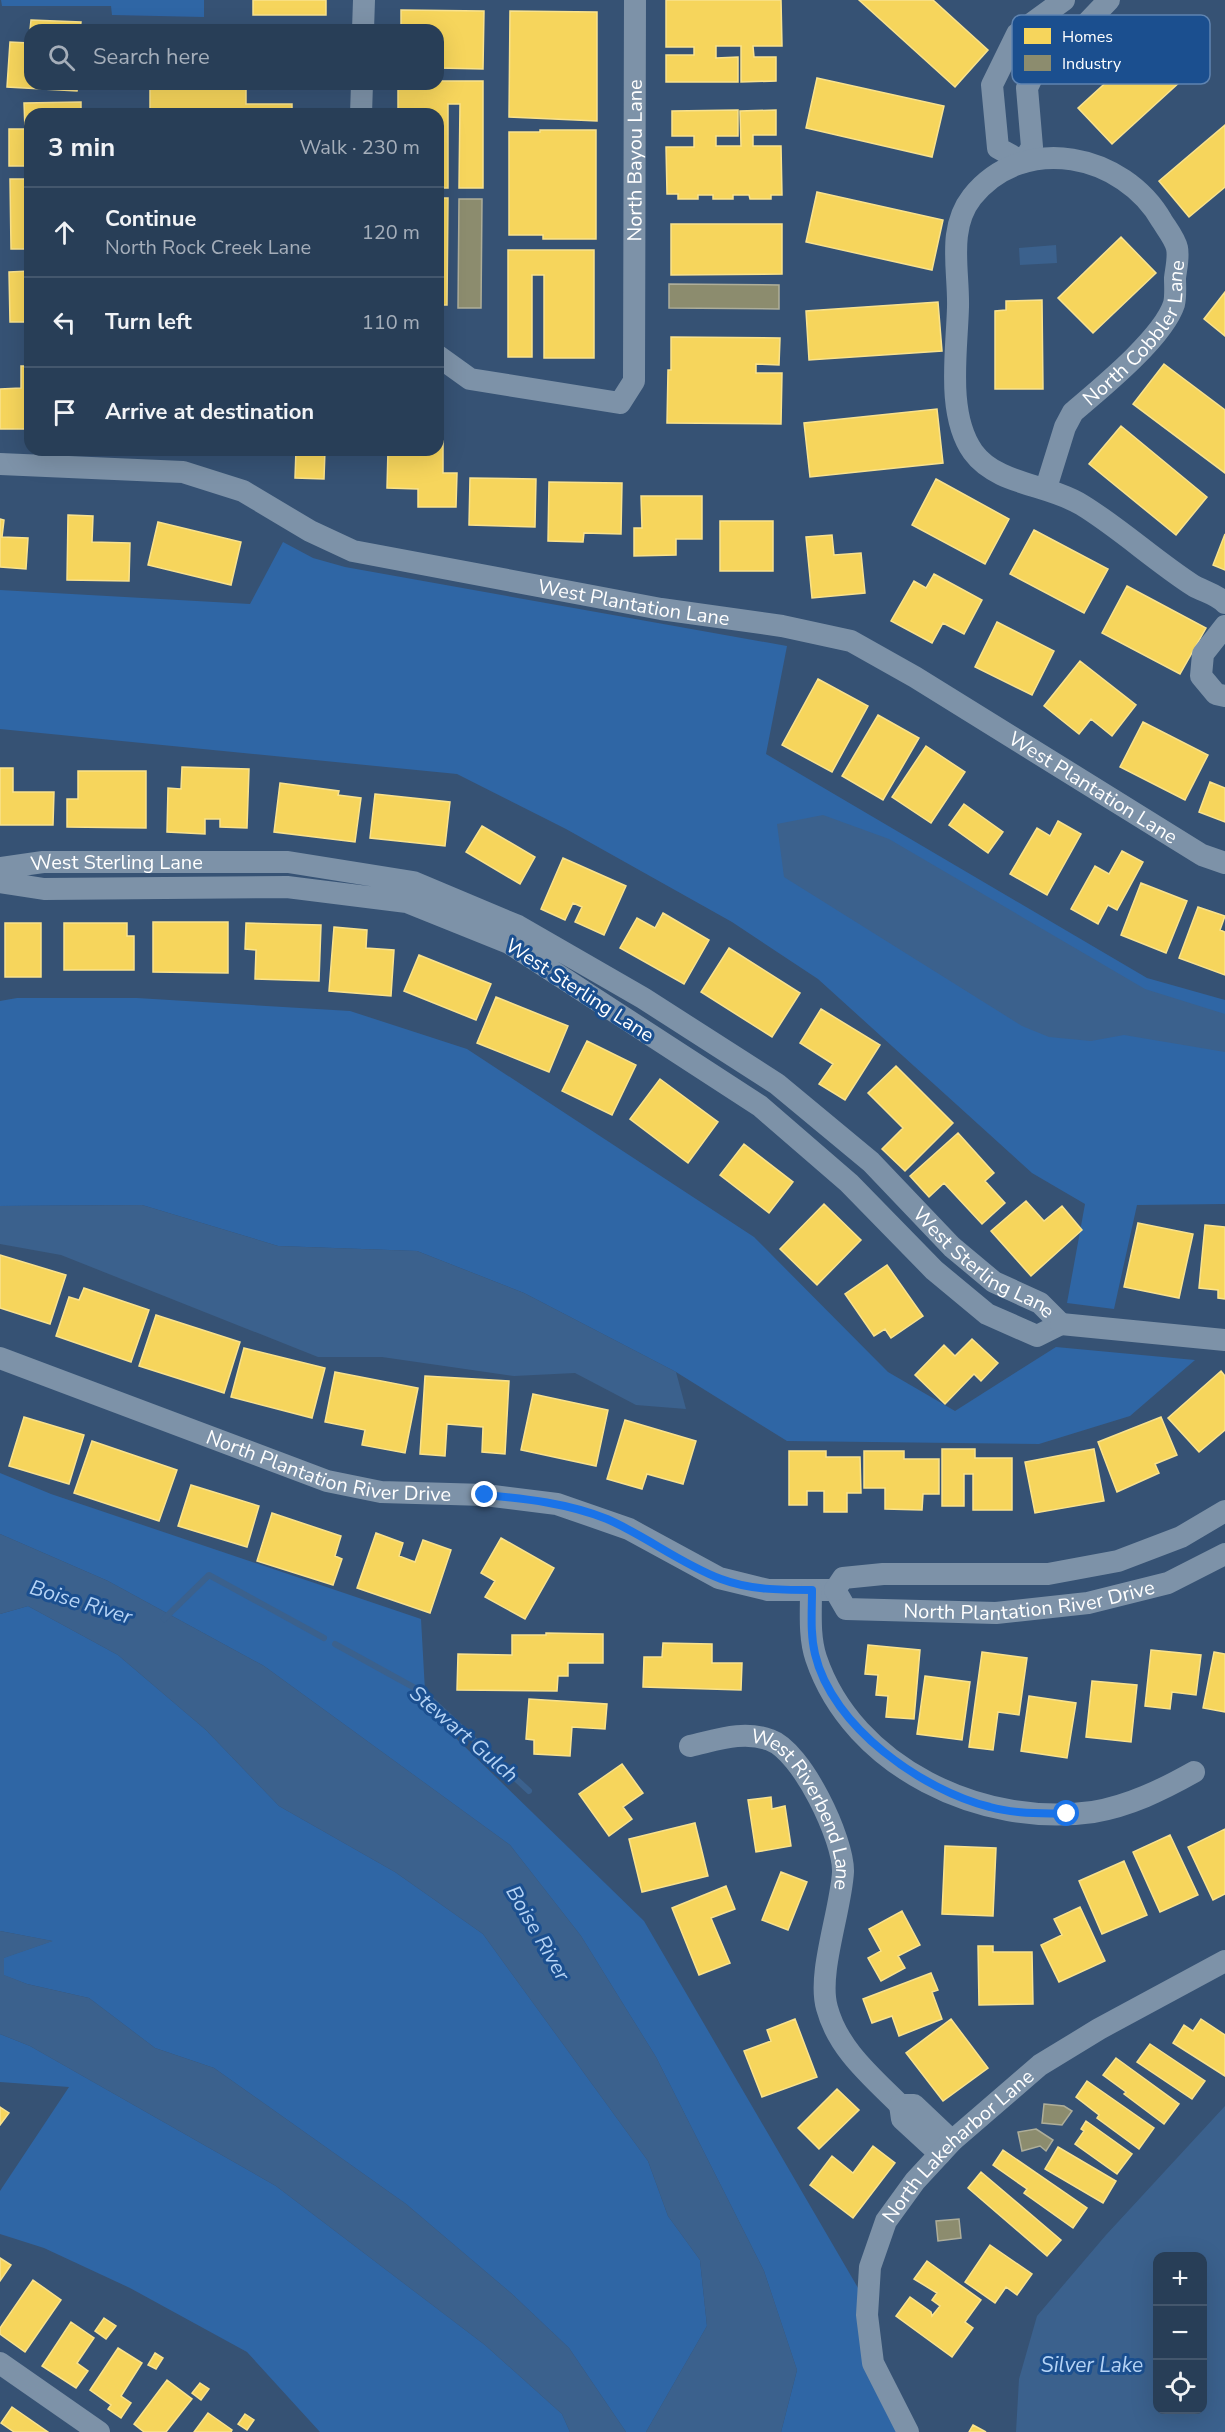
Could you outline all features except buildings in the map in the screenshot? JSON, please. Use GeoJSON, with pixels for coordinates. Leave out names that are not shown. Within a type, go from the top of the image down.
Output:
{"type":"FeatureCollection","features":[{"type":"Feature","properties":{"kind":"street"},"geometry":{"type":"LineString","coordinates":[[363,24],[364,0]]}},
{"type":"Feature","properties":{"kind":"street","name":"North Bayou Lane"},"geometry":{"type":"LineString","coordinates":[[444,360],[470,380],[620,403],[634,381],[635,0]]}},
{"type":"Feature","properties":{"kind":"street"},"geometry":{"type":"LineString","coordinates":[[1043,15],[1064,0]]}},
{"type":"Feature","properties":{"kind":"street"},"geometry":{"type":"LineString","coordinates":[[1095,15],[1109,0]]}},
{"type":"Feature","properties":{"kind":"street"},"geometry":{"type":"LineString","coordinates":[[1012,45],[993,85],[998,148],[1023,162],[1032,147],[1027,88],[1029,84]]}},
{"type":"Feature","properties":{"kind":"street"},"geometry":{"type":"LineString","coordinates":[[361,108],[362,90]]}},
{"type":"Feature","properties":{"kind":"street","name":"North Cobbler Lane"},"geometry":{"type":"LineString","coordinates":[[1046,489],[1065,427],[1073,412],[1148,342],[1165,320],[1174,303],[1177,247],[1151,202],[1124,177],[1098,165],[1065,158],[1023,162],[994,177],[971,198],[960,224],[955,247],[958,304],[955,372],[961,429],[974,453],[994,472],[1046,489],[1081,504],[1195,586],[1225,603]]}},
{"type":"Feature","properties":{"kind":"street","name":"West Plantation Lane"},"geometry":{"type":"LineString","coordinates":[[0,464],[183,472],[243,491],[310,531],[352,551],[661,609],[782,626],[851,641],[924,683],[1202,855],[1225,863]]}},
{"type":"Feature","properties":{"kind":"street"},"geometry":{"type":"LineString","coordinates":[[1225,626],[1203,654],[1201,676],[1216,694],[1225,696]]}},
{"type":"Feature","properties":{"kind":"street","name":"West Sterling Lane"},"geometry":{"type":"LineString","coordinates":[[0,868],[43,862],[288,862],[413,882],[518,926],[643,998],[777,1084],[871,1162],[952,1247],[993,1282],[1040,1303],[1061,1324]]}},
{"type":"Feature","properties":{"kind":"street","name":"West Sterling Lane"},"geometry":{"type":"LineString","coordinates":[[0,882],[44,889],[287,887],[407,902],[509,943],[760,1106],[849,1183],[934,1270],[987,1314],[1037,1336],[1061,1324],[1225,1340]]}},
{"type":"Feature","properties":{"kind":"street","name":"North Plantation River Drive"},"geometry":{"type":"LineString","coordinates":[[0,1358],[327,1481],[381,1492],[485,1495],[557,1504],[629,1529],[719,1578],[768,1590],[835,1590]]}},
{"type":"Feature","properties":{"kind":"street","name":"North Plantation River Drive"},"geometry":{"type":"LineString","coordinates":[[835,1590],[843,1578],[883,1574],[1047,1574],[1118,1561],[1181,1537],[1225,1511]]}},
{"type":"Feature","properties":{"kind":"street","name":"North Plantation River Drive"},"geometry":{"type":"LineString","coordinates":[[835,1590],[846,1609],[996,1613],[1088,1603],[1134,1592],[1168,1583],[1225,1554]]}},
{"type":"Feature","properties":{"kind":"street"},"geometry":{"type":"LineString","coordinates":[[812,1590],[812,1632],[816,1656],[825,1679],[840,1703],[856,1725],[895,1762],[941,1790],[992,1808],[1018,1812],[1067,1814],[1094,1811],[1137,1800],[1194,1772]]}},
{"type":"Feature","properties":{"kind":"street","name":"West Riverbend Lane"},"geometry":{"type":"LineString","coordinates":[[690,1746],[741,1734],[772,1740],[795,1761],[812,1787],[832,1822],[843,1869],[826,1974],[826,2006],[834,2031],[849,2053],[900,2105],[914,2105],[946,2147]]}},
{"type":"Feature","properties":{"kind":"street","name":"North Lakeharbor Lane"},"geometry":{"type":"LineString","coordinates":[[908,2432],[873,2363],[867,2315],[870,2267],[886,2221],[915,2181],[946,2147],[1040,2065],[1099,2029],[1225,1961]]}},
{"type":"Feature","properties":{"kind":"street"},"geometry":{"type":"LineString","coordinates":[[0,2363],[99,2432]]}},
{"type":"Feature","properties":{"kind":"shaded area"},"geometry":{"type":"Polygon","coordinates":[[[1,0],[204,0],[204,17],[112,15],[111,6],[2,6],[1,0]]]}},
{"type":"Feature","properties":{"kind":"shaded area"},"geometry":{"type":"Polygon","coordinates":[[[283,542],[313,558],[345,567],[787,646],[766,754],[1147,978],[1225,1000],[1225,1204],[1137,1205],[1114,1309],[1067,1303],[1085,1204],[1032,1173],[818,979],[732,922],[566,829],[457,774],[0,729],[0,590],[250,604],[283,542]]]}},
{"type":"Feature","properties":{"kind":"shaded area"},"geometry":{"type":"Polygon","coordinates":[[[17,998],[137,998],[350,1011],[467,1049],[754,1237],[888,1372],[955,1411],[1056,1347],[1195,1360],[1130,1416],[1039,1444],[787,1441],[676,1372],[524,1293],[417,1251],[278,1246],[142,1205],[0,1206],[0,1001],[17,998]]]}},
{"type":"Feature","properties":{"kind":"shaded area"},"geometry":{"type":"Polygon","coordinates":[[[0,1473],[51,1494],[421,1619],[426,1709],[644,1921],[868,2305],[873,2363],[908,2432],[781,2432],[797,2370],[764,2271],[656,2057],[581,1936],[510,1845],[264,1666],[108,1581],[0,1534],[0,1473]]]}},
{"type":"Feature","properties":{"kind":"shaded area"},"geometry":{"type":"Polygon","coordinates":[[[28,1606],[118,1655],[206,1730],[279,1806],[395,1872],[483,1934],[648,2161],[668,2216],[700,2260],[707,2326],[646,2432],[626,2432],[569,2348],[512,2294],[406,2204],[214,2068],[155,2048],[89,1998],[27,1984],[3,1975],[3,1958],[52,1941],[0,1931],[0,1614],[28,1606]]]}},
{"type":"Feature","properties":{"kind":"shaded area"},"geometry":{"type":"Polygon","coordinates":[[[0,2034],[30,2046],[276,2186],[485,2345],[562,2414],[570,2432],[320,2432],[247,2352],[130,2288],[44,2248],[0,2234],[0,2191],[69,2087],[0,2082],[0,2034]]]}},
{"type":"Feature","properties":{"kind":"water"},"geometry":{"type":"Polygon","coordinates":[[[1056,245],[1057,263],[1020,265],[1019,248],[1056,245]]]}},
{"type":"Feature","properties":{"kind":"water"},"geometry":{"type":"Polygon","coordinates":[[[823,815],[889,839],[1145,989],[1225,1014],[1225,1052],[1124,1035],[1091,1041],[1049,1037],[1022,1026],[784,877],[777,824],[823,815]]]}},
{"type":"Feature","properties":{"kind":"water"},"geometry":{"type":"Polygon","coordinates":[[[142,1205],[278,1246],[417,1251],[524,1293],[676,1372],[686,1409],[636,1405],[575,1373],[514,1376],[382,1357],[318,1357],[61,1255],[0,1244],[0,1206],[142,1205]]]}},
{"type":"Feature","properties":{"kind":"water","name":"Boise River"},"geometry":{"type":"Polygon","coordinates":[[[0,1534],[108,1581],[264,1666],[510,1845],[581,1936],[656,2057],[764,2271],[797,2370],[781,2432],[646,2432],[707,2326],[700,2260],[668,2216],[648,2161],[483,1934],[395,1872],[279,1806],[206,1730],[118,1655],[28,1606],[0,1614],[0,1534]]]}},
{"type":"Feature","properties":{"kind":"water"},"geometry":{"type":"Polygon","coordinates":[[[0,1931],[53,1941],[4,1958],[4,1975],[27,1984],[89,1998],[155,2048],[214,2068],[406,2204],[512,2294],[569,2348],[626,2432],[570,2432],[562,2414],[485,2345],[276,2186],[30,2046],[0,2034],[0,1931]]]}},
{"type":"Feature","properties":{"kind":"water","name":"Silver Lake"},"geometry":{"type":"Polygon","coordinates":[[[1225,2106],[1225,2432],[1016,2432],[1019,2379],[1037,2316],[1106,2235],[1225,2106]]]}},
{"type":"Feature","properties":{"kind":"waterway","name":"Stewart Gulch"},"geometry":{"type":"LineString","coordinates":[[164,1619],[209,1575],[324,1638]]}},
{"type":"Feature","properties":{"kind":"waterway","name":"Stewart Gulch"},"geometry":{"type":"LineString","coordinates":[[335,1644],[424,1693],[529,1791]]}},
{"type":"Feature","properties":{"kind":"route"},"geometry":{"type":"LineString","coordinates":[[485,1495],[534,1499],[581,1510],[629,1529],[697,1568],[743,1586],[768,1590],[812,1590],[812,1632],[816,1656],[825,1679],[856,1725],[874,1744],[917,1777],[966,1800],[992,1808],[1018,1812],[1067,1814]]}}]}
